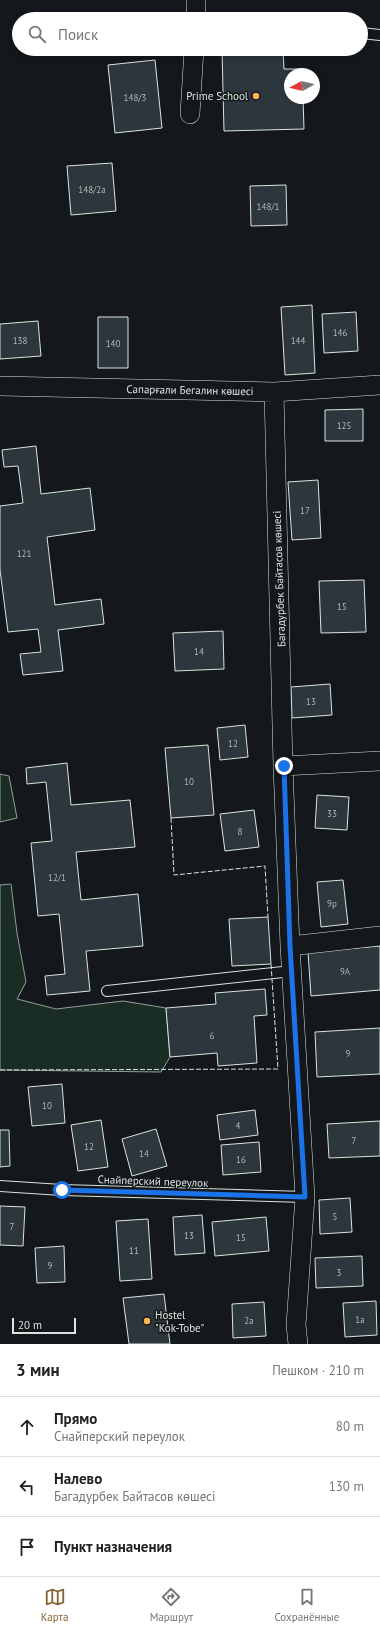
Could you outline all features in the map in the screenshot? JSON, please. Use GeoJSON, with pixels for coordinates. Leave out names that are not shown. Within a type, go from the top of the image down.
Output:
{"type":"FeatureCollection","features":[{"type":"Feature","properties":{"kind":"street"},"geometry":{"type":"LineString","coordinates":[[196,0],[196,12]]}},
{"type":"Feature","properties":{"kind":"street"},"geometry":{"type":"LineString","coordinates":[[190,114],[194,56]]}},
{"type":"Feature","properties":{"kind":"street","name":"Сапарғали Бегалин көшесі"},"geometry":{"type":"LineString","coordinates":[[0,386],[274,392],[380,385]]}},
{"type":"Feature","properties":{"kind":"street","name":"Багадурбек Байтасов көшесі"},"geometry":{"type":"LineString","coordinates":[[274,392],[290,946],[305,1197],[296,1325],[298,1344]]}},
{"type":"Feature","properties":{"kind":"street"},"geometry":{"type":"LineString","coordinates":[[284,766],[380,761]]}},
{"type":"Feature","properties":{"kind":"street"},"geometry":{"type":"LineString","coordinates":[[290,946],[380,936]]}},
{"type":"Feature","properties":{"kind":"lane"},"geometry":{"type":"LineString","coordinates":[[368,34],[380,35]]}},
{"type":"Feature","properties":{"kind":"lane"},"geometry":{"type":"LineString","coordinates":[[107,991],[292,972]]}},
{"type":"Feature","properties":{"kind":"lane","name":"Снайперский переулок"},"geometry":{"type":"LineString","coordinates":[[0,1186],[62,1190],[305,1197]]}},
{"type":"Feature","properties":{"kind":"green space"},"geometry":{"type":"Polygon","coordinates":[[[0,774],[9,776],[17,818],[0,822],[0,774]]]}},
{"type":"Feature","properties":{"kind":"green space"},"geometry":{"type":"Polygon","coordinates":[[[11,884],[17,933],[26,982],[17,999],[56,1009],[123,1001],[166,1008],[170,1057],[161,1072],[0,1070],[0,885],[11,884]]]}},
{"type":"Feature","properties":{"kind":"building"},"geometry":{"type":"Polygon","coordinates":[[[222,56],[283,56],[284,104],[303,104],[304,129],[224,131],[222,56]]]}},
{"type":"Feature","properties":{"kind":"building"},"geometry":{"type":"Polygon","coordinates":[[[155,60],[162,128],[115,133],[108,65],[155,60]]]}},
{"type":"Feature","properties":{"kind":"building"},"geometry":{"type":"Polygon","coordinates":[[[112,163],[116,211],[71,215],[67,166],[112,163]]]}},
{"type":"Feature","properties":{"kind":"building"},"geometry":{"type":"Polygon","coordinates":[[[286,185],[287,225],[251,226],[250,186],[286,185]]]}},
{"type":"Feature","properties":{"kind":"building"},"geometry":{"type":"Polygon","coordinates":[[[312,305],[315,373],[285,375],[281,307],[312,305]]]}},
{"type":"Feature","properties":{"kind":"building"},"geometry":{"type":"Polygon","coordinates":[[[356,312],[358,351],[324,353],[322,314],[356,312]]]}},
{"type":"Feature","properties":{"kind":"building"},"geometry":{"type":"Polygon","coordinates":[[[98,317],[128,317],[128,368],[98,368],[98,317]]]}},
{"type":"Feature","properties":{"kind":"building"},"geometry":{"type":"Polygon","coordinates":[[[38,321],[41,356],[0,359],[0,324],[38,321]]]}},
{"type":"Feature","properties":{"kind":"building"},"geometry":{"type":"Polygon","coordinates":[[[363,409],[363,441],[325,441],[325,410],[363,409]]]}},
{"type":"Feature","properties":{"kind":"building"},"geometry":{"type":"Polygon","coordinates":[[[36,446],[41,494],[90,488],[95,530],[47,537],[55,605],[101,599],[104,624],[58,630],[63,671],[23,675],[20,654],[41,652],[38,629],[8,632],[0,570],[0,506],[23,503],[18,466],[4,467],[2,450],[36,446]]]}},
{"type":"Feature","properties":{"kind":"building"},"geometry":{"type":"Polygon","coordinates":[[[318,480],[321,538],[292,540],[288,482],[318,480]]]}},
{"type":"Feature","properties":{"kind":"building"},"geometry":{"type":"Polygon","coordinates":[[[364,580],[366,632],[321,633],[319,581],[364,580]]]}},
{"type":"Feature","properties":{"kind":"building"},"geometry":{"type":"Polygon","coordinates":[[[223,631],[224,669],[175,671],[173,633],[223,631]]]}},
{"type":"Feature","properties":{"kind":"building"},"geometry":{"type":"Polygon","coordinates":[[[330,684],[332,715],[292,718],[291,687],[330,684]]]}},
{"type":"Feature","properties":{"kind":"building"},"geometry":{"type":"Polygon","coordinates":[[[245,725],[248,757],[220,760],[217,728],[245,725]]]}},
{"type":"Feature","properties":{"kind":"building"},"geometry":{"type":"Polygon","coordinates":[[[208,745],[214,815],[171,818],[165,748],[208,745]]]}},
{"type":"Feature","properties":{"kind":"building"},"geometry":{"type":"Polygon","coordinates":[[[67,763],[71,805],[130,800],[135,847],[76,852],[81,900],[138,894],[143,946],[86,951],[90,991],[47,995],[45,976],[65,974],[59,914],[38,916],[31,843],[52,841],[46,782],[27,784],[26,768],[67,763]]]}},
{"type":"Feature","properties":{"kind":"building"},"geometry":{"type":"Polygon","coordinates":[[[317,795],[349,797],[347,830],[315,828],[317,795]]]}},
{"type":"Feature","properties":{"kind":"building"},"geometry":{"type":"Polygon","coordinates":[[[254,810],[259,847],[225,851],[220,814],[254,810]]]}},
{"type":"Feature","properties":{"kind":"building"},"geometry":{"type":"Polygon","coordinates":[[[343,880],[348,924],[321,927],[317,882],[343,880]]]}},
{"type":"Feature","properties":{"kind":"building"},"geometry":{"type":"Polygon","coordinates":[[[268,917],[271,964],[232,966],[229,919],[268,917]]]}},
{"type":"Feature","properties":{"kind":"building"},"geometry":{"type":"Polygon","coordinates":[[[380,946],[380,990],[311,996],[308,952],[380,946]]]}},
{"type":"Feature","properties":{"kind":"building"},"geometry":{"type":"Polygon","coordinates":[[[265,989],[267,1015],[254,1016],[257,1063],[218,1066],[217,1053],[170,1057],[166,1008],[216,1004],[215,993],[265,989]]]}},
{"type":"Feature","properties":{"kind":"building"},"geometry":{"type":"Polygon","coordinates":[[[380,1028],[380,1074],[317,1077],[315,1032],[380,1028]]]}},
{"type":"Feature","properties":{"kind":"building"},"geometry":{"type":"Polygon","coordinates":[[[62,1084],[65,1123],[32,1126],[28,1087],[62,1084]]]}},
{"type":"Feature","properties":{"kind":"building"},"geometry":{"type":"Polygon","coordinates":[[[255,1110],[258,1135],[220,1140],[217,1115],[255,1110]]]}},
{"type":"Feature","properties":{"kind":"building"},"geometry":{"type":"Polygon","coordinates":[[[101,1120],[108,1167],[78,1171],[71,1125],[101,1120]]]}},
{"type":"Feature","properties":{"kind":"building"},"geometry":{"type":"Polygon","coordinates":[[[380,1121],[380,1156],[329,1158],[327,1124],[380,1121]]]}},
{"type":"Feature","properties":{"kind":"building"},"geometry":{"type":"Polygon","coordinates":[[[156,1129],[167,1166],[132,1176],[122,1139],[156,1129]]]}},
{"type":"Feature","properties":{"kind":"building"},"geometry":{"type":"Polygon","coordinates":[[[0,1130],[9,1130],[10,1166],[0,1167],[0,1130]]]}},
{"type":"Feature","properties":{"kind":"building"},"geometry":{"type":"Polygon","coordinates":[[[259,1142],[261,1172],[223,1175],[221,1145],[259,1142]]]}},
{"type":"Feature","properties":{"kind":"building"},"geometry":{"type":"Polygon","coordinates":[[[350,1198],[352,1232],[320,1234],[319,1200],[350,1198]]]}},
{"type":"Feature","properties":{"kind":"building"},"geometry":{"type":"Polygon","coordinates":[[[0,1206],[25,1207],[23,1246],[0,1245],[0,1206]]]}},
{"type":"Feature","properties":{"kind":"building"},"geometry":{"type":"Polygon","coordinates":[[[202,1215],[205,1253],[175,1255],[173,1217],[202,1215]]]}},
{"type":"Feature","properties":{"kind":"building"},"geometry":{"type":"Polygon","coordinates":[[[266,1217],[269,1251],[215,1256],[212,1222],[266,1217]]]}},
{"type":"Feature","properties":{"kind":"building"},"geometry":{"type":"Polygon","coordinates":[[[148,1219],[152,1279],[120,1281],[116,1221],[148,1219]]]}},
{"type":"Feature","properties":{"kind":"building"},"geometry":{"type":"Polygon","coordinates":[[[64,1246],[65,1282],[37,1283],[35,1248],[64,1246]]]}},
{"type":"Feature","properties":{"kind":"building"},"geometry":{"type":"Polygon","coordinates":[[[362,1256],[363,1286],[316,1288],[315,1258],[362,1256]]]}},
{"type":"Feature","properties":{"kind":"building","name":"Hostel \"Kok-Tobe\""},"geometry":{"type":"Polygon","coordinates":[[[164,1294],[170,1344],[129,1344],[123,1298],[164,1294]]]}},
{"type":"Feature","properties":{"kind":"building"},"geometry":{"type":"Polygon","coordinates":[[[376,1301],[377,1335],[345,1337],[343,1303],[376,1301]]]}},
{"type":"Feature","properties":{"kind":"building"},"geometry":{"type":"Polygon","coordinates":[[[264,1302],[266,1336],[233,1338],[232,1304],[264,1302]]]}},
{"type":"Feature","properties":{"kind":"fence"},"geometry":{"type":"LineString","coordinates":[[171,818],[174,875],[265,866],[268,917]]}},
{"type":"Feature","properties":{"kind":"fence"},"geometry":{"type":"LineString","coordinates":[[0,1070],[278,1069],[271,964]]}},
{"type":"Feature","properties":{"kind":"place","name":"Prime School"},"geometry":{"type":"Point","coordinates":[256,96]}},
{"type":"Feature","properties":{"kind":"place","name":"Hostel \"Kok-Tobe\""},"geometry":{"type":"Point","coordinates":[147,1321]}},
{"type":"Feature","properties":{"kind":"route"},"geometry":{"type":"LineString","coordinates":[[62,1190],[305,1197],[290,946],[284,766]]}}]}
